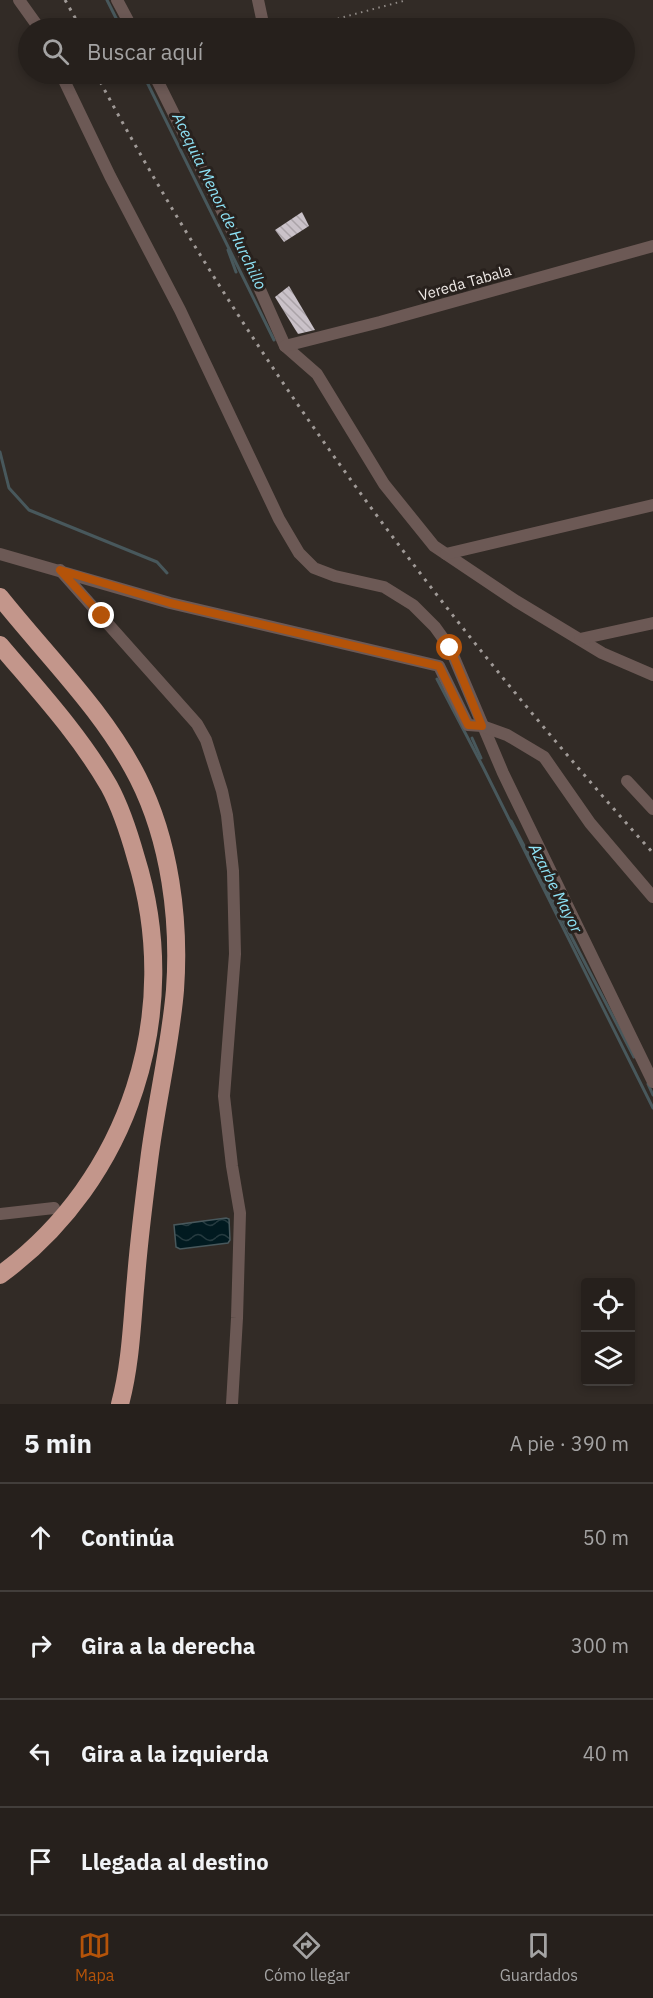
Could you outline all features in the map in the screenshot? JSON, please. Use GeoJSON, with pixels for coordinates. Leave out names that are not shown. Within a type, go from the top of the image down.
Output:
{"type":"FeatureCollection","features":[{"type":"Feature","properties":{"kind":"highway"},"geometry":{"type":"LineString","coordinates":[[0,597],[103,723],[128,760],[147,797],[168,874],[175,926],[176,965],[172,1016],[152,1135],[139,1239],[129,1353],[120,1404]]}},
{"type":"Feature","properties":{"kind":"highway"},"geometry":{"type":"LineString","coordinates":[[0,645],[47,700],[81,744],[109,786],[133,846],[142,879],[152,937],[154,966],[151,1012],[140,1072],[116,1138],[91,1182],[55,1226],[0,1275]]}},
{"type":"Feature","properties":{"kind":"street"},"geometry":{"type":"LineString","coordinates":[[19,0],[32,18]]}},
{"type":"Feature","properties":{"kind":"street"},"geometry":{"type":"LineString","coordinates":[[117,0],[127,18]]}},
{"type":"Feature","properties":{"kind":"street"},"geometry":{"type":"LineString","coordinates":[[258,0],[262,18]]}},
{"type":"Feature","properties":{"kind":"street"},"geometry":{"type":"LineString","coordinates":[[66,84],[110,176],[180,310],[279,519],[299,553],[314,568],[335,576],[384,587],[413,605],[435,627],[450,648],[513,795],[653,1082]]}},
{"type":"Feature","properties":{"kind":"street"},"geometry":{"type":"LineString","coordinates":[[159,84],[250,267],[285,346],[317,374],[384,484],[434,546],[602,653],[653,675]]}},
{"type":"Feature","properties":{"kind":"street","name":"Vereda Tabala"},"geometry":{"type":"LineString","coordinates":[[285,346],[653,246]]}},
{"type":"Feature","properties":{"kind":"street"},"geometry":{"type":"LineString","coordinates":[[446,554],[653,505]]}},
{"type":"Feature","properties":{"kind":"street"},"geometry":{"type":"LineString","coordinates":[[0,554],[170,603],[439,666],[468,725],[482,726],[507,735],[544,757],[590,823],[653,897]]}},
{"type":"Feature","properties":{"kind":"street"},"geometry":{"type":"LineString","coordinates":[[60,570],[197,724],[206,740],[226,807],[233,871],[235,954],[224,1096],[240,1213],[232,1404]]}},
{"type":"Feature","properties":{"kind":"street"},"geometry":{"type":"LineString","coordinates":[[580,639],[653,623]]}},
{"type":"Feature","properties":{"kind":"street"},"geometry":{"type":"LineString","coordinates":[[627,781],[653,809]]}},
{"type":"Feature","properties":{"kind":"street"},"geometry":{"type":"LineString","coordinates":[[0,1214],[54,1208]]}},
{"type":"Feature","properties":{"kind":"path"},"geometry":{"type":"LineString","coordinates":[[340,18],[407,0]]}},
{"type":"Feature","properties":{"kind":"water"},"geometry":{"type":"Polygon","coordinates":[[[229,1219],[230,1240],[228,1243],[180,1249],[176,1247],[174,1225],[229,1219]]]}},
{"type":"Feature","properties":{"kind":"building"},"geometry":{"type":"Polygon","coordinates":[[[302,212],[309,226],[284,242],[275,230],[302,212]]]}},
{"type":"Feature","properties":{"kind":"building"},"geometry":{"type":"Polygon","coordinates":[[[289,286],[315,330],[298,334],[275,297],[289,286]]]}},
{"type":"Feature","properties":{"kind":"waterway","name":"Acequia Menor de Hurchillo"},"geometry":{"type":"LineString","coordinates":[[107,0],[116,18]]}},
{"type":"Feature","properties":{"kind":"waterway","name":"Acequia Menor de Hurchillo"},"geometry":{"type":"LineString","coordinates":[[148,84],[274,340]]}},
{"type":"Feature","properties":{"kind":"waterway","name":"Acequia Menor de Hurchillo"},"geometry":{"type":"LineString","coordinates":[[228,250],[236,272]]}},
{"type":"Feature","properties":{"kind":"waterway"},"geometry":{"type":"LineString","coordinates":[[0,452],[9,488],[29,510],[157,562],[167,573]]}},
{"type":"Feature","properties":{"kind":"waterway","name":"Acequia Menor de Hurchillo"},"geometry":{"type":"LineString","coordinates":[[437,679],[653,1108]]}},
{"type":"Feature","properties":{"kind":"waterway","name":"Acequia Menor de Hurchillo"},"geometry":{"type":"LineString","coordinates":[[472,738],[481,758]]}},
{"type":"Feature","properties":{"kind":"waterway","name":"Acequia Menor de Hurchillo"},"geometry":{"type":"LineString","coordinates":[[511,821],[634,1057]]}},
{"type":"Feature","properties":{"kind":"waterway","name":"Acequia Menor de Hurchillo"},"geometry":{"type":"LineString","coordinates":[[648,1084],[653,1095]]}},
{"type":"Feature","properties":{"kind":"railway"},"geometry":{"type":"LineString","coordinates":[[65,0],[75,18]]}},
{"type":"Feature","properties":{"kind":"railway"},"geometry":{"type":"LineString","coordinates":[[102,84],[155,179],[217,281],[282,382],[351,480],[497,671],[653,853]]}},
{"type":"Feature","properties":{"kind":"route"},"geometry":{"type":"LineString","coordinates":[[102,616],[60,570],[170,603],[439,666],[468,725],[482,726],[450,648]]}},
{"type":"Feature","properties":{"kind":"water label","name":"Azarbe Mayor"},"geometry":{"type":"Point","coordinates":[556,888]}}]}
